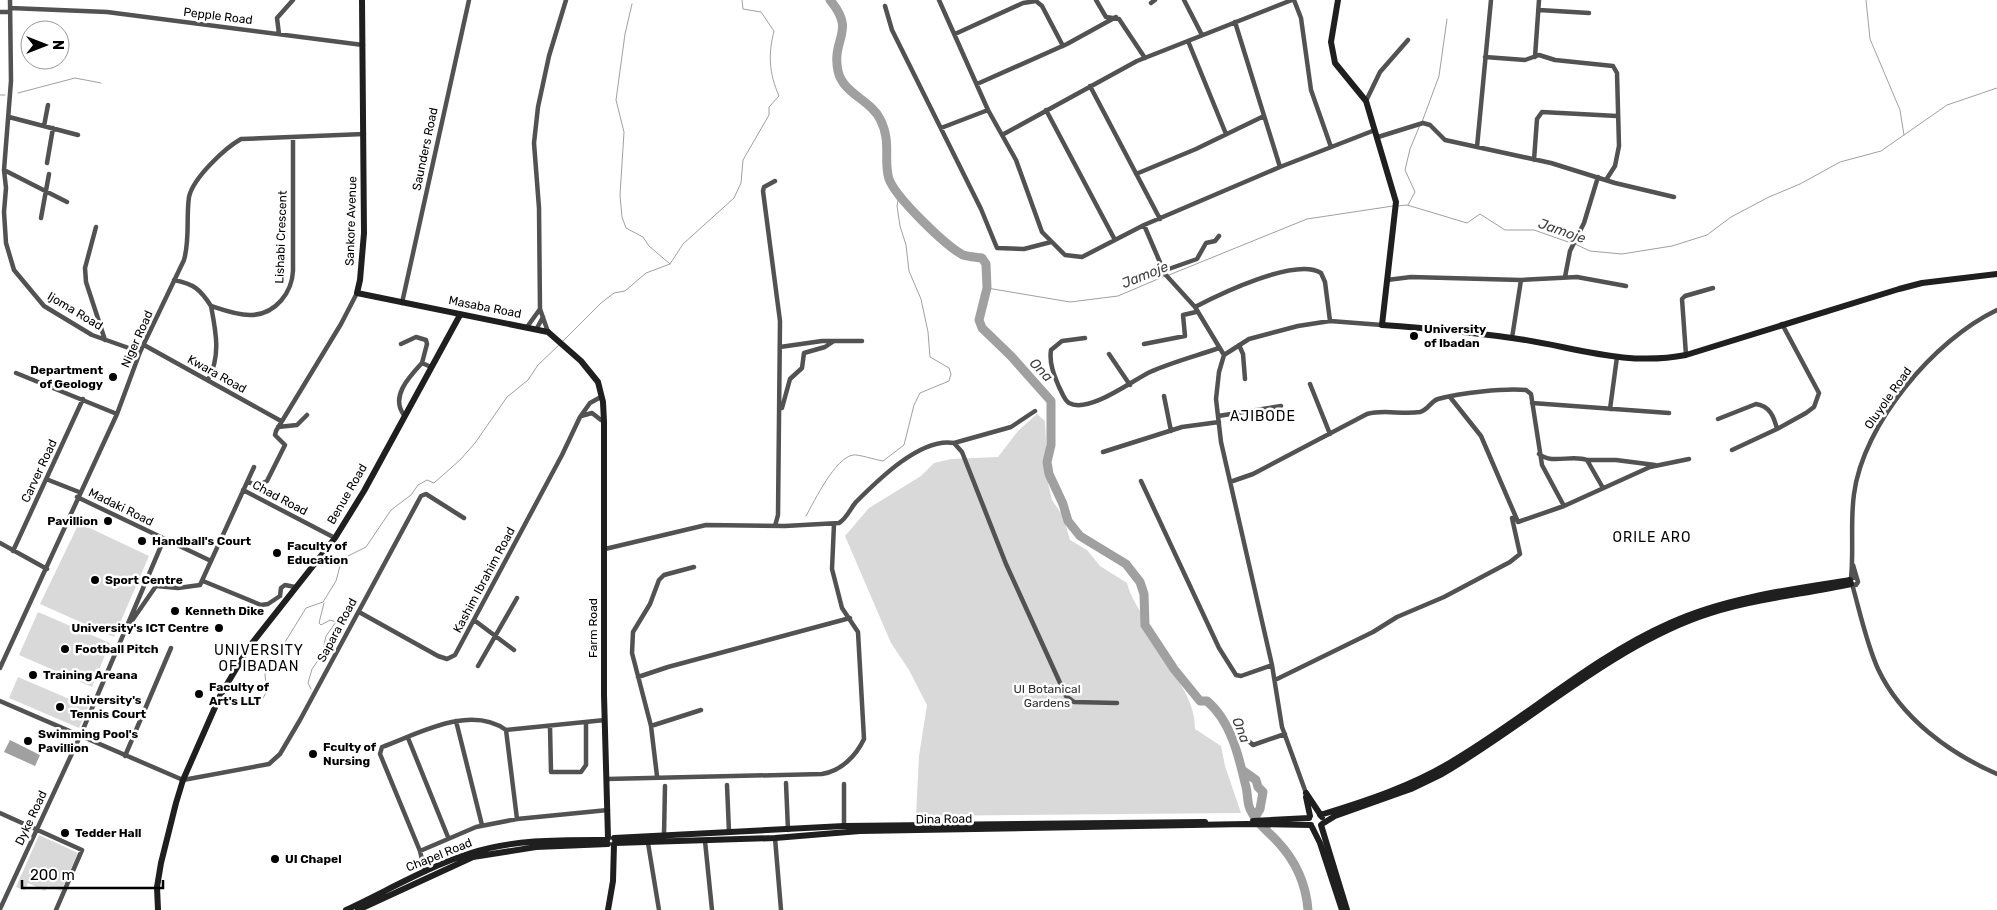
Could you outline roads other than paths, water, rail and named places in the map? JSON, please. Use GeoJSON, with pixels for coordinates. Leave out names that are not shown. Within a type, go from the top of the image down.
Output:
{"type":"FeatureCollection","features":[{"type":"Feature","properties":{"kind":"street","name":"Ijoma Road"},"geometry":{"type":"LineString","coordinates":[[10,0],[9,117],[4,170],[6,243],[14,270],[44,306],[92,336],[140,352]]}},
{"type":"Feature","properties":{"kind":"street"},"geometry":{"type":"LineString","coordinates":[[279,34],[276,18],[293,0]]}},
{"type":"Feature","properties":{"kind":"street","name":"Sankore Avenue"},"geometry":{"type":"LineString","coordinates":[[278,428],[357,293],[364,233],[362,0]]}},
{"type":"Feature","properties":{"kind":"street","name":"Saunders Road"},"geometry":{"type":"LineString","coordinates":[[402,303],[469,0]]}},
{"type":"Feature","properties":{"kind":"street"},"geometry":{"type":"LineString","coordinates":[[548,332],[540,308],[539,226],[534,143],[538,107],[549,56],[566,0]]}},
{"type":"Feature","properties":{"kind":"street"},"geometry":{"type":"LineString","coordinates":[[939,0],[988,110],[1020,169],[1042,232],[1065,255],[1077,258],[1144,225],[1160,220],[1280,167],[1331,147],[1423,123],[1430,125],[1445,140],[1534,160],[1674,197]]}},
{"type":"Feature","properties":{"kind":"street"},"geometry":{"type":"LineString","coordinates":[[1096,0],[1106,16],[1116,17],[1132,36],[1145,58]]}},
{"type":"Feature","properties":{"kind":"street"},"geometry":{"type":"LineString","coordinates":[[1184,0],[1202,35]]}},
{"type":"Feature","properties":{"kind":"street"},"geometry":{"type":"LineString","coordinates":[[1002,135],[1145,58],[1290,0],[1299,10],[1311,90],[1331,147]]}},
{"type":"Feature","properties":{"kind":"street"},"geometry":{"type":"LineString","coordinates":[[1338,0],[1331,42],[1335,63],[1366,101],[1395,200],[1396,214],[1382,325]]}},
{"type":"Feature","properties":{"kind":"street"},"geometry":{"type":"LineString","coordinates":[[1477,148],[1484,57],[1492,0]]}},
{"type":"Feature","properties":{"kind":"street"},"geometry":{"type":"LineString","coordinates":[[1535,57],[1539,0]]}},
{"type":"Feature","properties":{"kind":"street"},"geometry":{"type":"LineString","coordinates":[[955,34],[1022,3],[1036,1],[1042,6],[1063,46]]}},
{"type":"Feature","properties":{"kind":"street"},"geometry":{"type":"LineString","coordinates":[[885,6],[892,30],[998,248],[1024,249],[1052,242]]}},
{"type":"Feature","properties":{"kind":"street","name":"Pepple Road"},"geometry":{"type":"LineString","coordinates":[[0,12],[10,10],[107,12],[363,45]]}},
{"type":"Feature","properties":{"kind":"street"},"geometry":{"type":"LineString","coordinates":[[1539,10],[1589,13]]}},
{"type":"Feature","properties":{"kind":"street"},"geometry":{"type":"LineString","coordinates":[[977,84],[1063,46],[1116,17]]}},
{"type":"Feature","properties":{"kind":"street"},"geometry":{"type":"LineString","coordinates":[[1235,22],[1280,167]]}},
{"type":"Feature","properties":{"kind":"street"},"geometry":{"type":"LineString","coordinates":[[1366,101],[1380,72],[1408,40]]}},
{"type":"Feature","properties":{"kind":"street"},"geometry":{"type":"LineString","coordinates":[[1188,41],[1226,134]]}},
{"type":"Feature","properties":{"kind":"street"},"geometry":{"type":"LineString","coordinates":[[1484,57],[1525,60],[1539,55],[1555,60],[1613,66],[1617,73],[1620,138],[1615,166],[1606,180]]}},
{"type":"Feature","properties":{"kind":"street"},"geometry":{"type":"LineString","coordinates":[[1090,86],[1160,220]]}},
{"type":"Feature","properties":{"kind":"street"},"geometry":{"type":"LineString","coordinates":[[44,126],[48,105]]}},
{"type":"Feature","properties":{"kind":"street"},"geometry":{"type":"LineString","coordinates":[[941,128],[988,110]]}},
{"type":"Feature","properties":{"kind":"street"},"geometry":{"type":"LineString","coordinates":[[1046,110],[1115,240]]}},
{"type":"Feature","properties":{"kind":"street"},"geometry":{"type":"LineString","coordinates":[[1534,160],[1537,119],[1542,112],[1618,116]]}},
{"type":"Feature","properties":{"kind":"street"},"geometry":{"type":"LineString","coordinates":[[1136,174],[1264,116]]}},
{"type":"Feature","properties":{"kind":"street"},"geometry":{"type":"LineString","coordinates":[[9,117],[78,135]]}},
{"type":"Feature","properties":{"kind":"street"},"geometry":{"type":"LineString","coordinates":[[47,163],[53,128]]}},
{"type":"Feature","properties":{"kind":"street","name":"Niger Road"},"geometry":{"type":"LineString","coordinates":[[0,668],[47,568],[78,494],[117,414],[140,352],[188,246],[190,195],[203,175],[228,147],[241,140],[364,134]]}},
{"type":"Feature","properties":{"kind":"street","name":"Lishabi Crescent"},"geometry":{"type":"LineString","coordinates":[[211,306],[252,315],[282,301],[289,292],[293,271],[293,137]]}},
{"type":"Feature","properties":{"kind":"street"},"geometry":{"type":"LineString","coordinates":[[4,170],[47,190],[66,202]]}},
{"type":"Feature","properties":{"kind":"street"},"geometry":{"type":"LineString","coordinates":[[42,218],[49,174]]}},
{"type":"Feature","properties":{"kind":"street"},"geometry":{"type":"LineString","coordinates":[[1564,277],[1570,251],[1584,223],[1598,177]]}},
{"type":"Feature","properties":{"kind":"street"},"geometry":{"type":"LineString","coordinates":[[775,181],[764,187],[763,195],[779,312],[780,413],[778,515],[776,526]]}},
{"type":"Feature","properties":{"kind":"street"},"geometry":{"type":"LineString","coordinates":[[1144,225],[1163,271],[1196,310],[1224,355]]}},
{"type":"Feature","properties":{"kind":"street"},"geometry":{"type":"LineString","coordinates":[[96,227],[85,268],[86,282],[105,340]]}},
{"type":"Feature","properties":{"kind":"street"},"geometry":{"type":"LineString","coordinates":[[1163,271],[1197,259],[1206,243],[1215,241],[1219,236]]}},
{"type":"Feature","properties":{"kind":"street"},"geometry":{"type":"LineString","coordinates":[[1144,344],[1185,336],[1183,314],[1196,310],[1236,286],[1308,268],[1321,273],[1330,321]]}},
{"type":"Feature","properties":{"kind":"street"},"geometry":{"type":"LineString","coordinates":[[1347,910],[1319,814],[1306,793],[1285,734],[1272,665],[1230,482],[1218,416],[1216,399],[1219,372],[1224,355],[1249,339],[1330,321],[1512,338],[1616,357],[1652,360],[1686,355],[1782,324],[1922,283],[1997,274]]}},
{"type":"Feature","properties":{"kind":"street"},"geometry":{"type":"LineString","coordinates":[[1387,280],[1426,277],[1521,280],[1564,277],[1587,278],[1626,286]]}},
{"type":"Feature","properties":{"kind":"street"},"geometry":{"type":"LineString","coordinates":[[174,280],[191,284],[202,293],[211,306],[217,338],[217,355],[208,380]]}},
{"type":"Feature","properties":{"kind":"street"},"geometry":{"type":"LineString","coordinates":[[1512,338],[1521,280]]}},
{"type":"Feature","properties":{"kind":"street"},"geometry":{"type":"LineString","coordinates":[[1686,355],[1682,299],[1685,296],[1713,288]]}},
{"type":"Feature","properties":{"kind":"street","name":"Masaba Road"},"geometry":{"type":"LineString","coordinates":[[357,293],[537,328],[548,332],[581,362],[592,375]]}},
{"type":"Feature","properties":{"kind":"street"},"geometry":{"type":"LineString","coordinates":[[527,326],[540,308]]}},
{"type":"Feature","properties":{"kind":"street","name":"Oluyole Road"},"geometry":{"type":"LineString","coordinates":[[1853,581],[1851,528],[1854,492],[1862,463],[1883,419],[1912,378],[1930,359],[1949,342],[1997,310]]}},
{"type":"Feature","properties":{"kind":"street","name":"Benue Road"},"geometry":{"type":"LineString","coordinates":[[158,910],[157,887],[164,844],[182,780],[205,727],[237,665],[283,597],[294,587],[335,538],[364,491],[460,314]]}},
{"type":"Feature","properties":{"kind":"street"},"geometry":{"type":"LineString","coordinates":[[537,328],[543,317]]}},
{"type":"Feature","properties":{"kind":"street"},"geometry":{"type":"LineString","coordinates":[[1732,450],[1778,429],[1814,407],[1819,393],[1782,324]]}},
{"type":"Feature","properties":{"kind":"street"},"geometry":{"type":"LineString","coordinates":[[401,344],[416,337],[426,340],[422,363],[412,374],[397,399],[398,407],[404,415]]}},
{"type":"Feature","properties":{"kind":"street"},"geometry":{"type":"LineString","coordinates":[[1085,338],[1062,341],[1050,350],[1051,364],[1065,399],[1070,404],[1085,404],[1116,393],[1147,373],[1168,364],[1219,348]]}},
{"type":"Feature","properties":{"kind":"street"},"geometry":{"type":"LineString","coordinates":[[780,346],[834,341],[862,341]]}},
{"type":"Feature","properties":{"kind":"street"},"geometry":{"type":"LineString","coordinates":[[780,413],[790,379],[802,368],[804,353],[825,348],[834,341]]}},
{"type":"Feature","properties":{"kind":"street"},"geometry":{"type":"LineString","coordinates":[[1239,345],[1243,354],[1245,379]]}},
{"type":"Feature","properties":{"kind":"street","name":"Kwara Road"},"geometry":{"type":"LineString","coordinates":[[144,346],[281,420]]}},
{"type":"Feature","properties":{"kind":"street"},"geometry":{"type":"LineString","coordinates":[[1109,354],[1130,385]]}},
{"type":"Feature","properties":{"kind":"street"},"geometry":{"type":"LineString","coordinates":[[1610,409],[1616,357]]}},
{"type":"Feature","properties":{"kind":"street"},"geometry":{"type":"LineString","coordinates":[[422,363],[432,368]]}},
{"type":"Feature","properties":{"kind":"street"},"geometry":{"type":"LineString","coordinates":[[16,373],[117,414]]}},
{"type":"Feature","properties":{"kind":"street","name":"Farm Road"},"geometry":{"type":"LineString","coordinates":[[592,375],[599,398],[603,432]]}},
{"type":"Feature","properties":{"kind":"street","name":"Farm Road"},"geometry":{"type":"LineString","coordinates":[[592,375],[598,382],[601,392],[604,422],[605,720],[611,841]]}},
{"type":"Feature","properties":{"kind":"street"},"geometry":{"type":"LineString","coordinates":[[1310,384],[1330,434]]}},
{"type":"Feature","properties":{"kind":"street"},"geometry":{"type":"LineString","coordinates":[[1230,482],[1253,474],[1366,414],[1382,411],[1417,412],[1425,410],[1436,400],[1450,397],[1526,390],[1531,394],[1539,454],[1548,479],[1564,506]]}},
{"type":"Feature","properties":{"kind":"street"},"geometry":{"type":"LineString","coordinates":[[1164,396],[1171,431]]}},
{"type":"Feature","properties":{"kind":"street"},"geometry":{"type":"LineString","coordinates":[[1450,397],[1481,436],[1518,522],[1515,529]]}},
{"type":"Feature","properties":{"kind":"street","name":"Kashim Ibrahim Road"},"geometry":{"type":"LineString","coordinates":[[359,612],[447,659],[455,655],[562,455],[580,416],[590,403],[599,398]]}},
{"type":"Feature","properties":{"kind":"street","name":"Carver Road"},"geometry":{"type":"LineString","coordinates":[[13,551],[82,399]]}},
{"type":"Feature","properties":{"kind":"street"},"geometry":{"type":"LineString","coordinates":[[1532,403],[1669,413]]}},
{"type":"Feature","properties":{"kind":"street"},"geometry":{"type":"LineString","coordinates":[[1718,419],[1760,404],[1765,406],[1774,417],[1778,429]]}},
{"type":"Feature","properties":{"kind":"street"},"geometry":{"type":"LineString","coordinates":[[1218,416],[1281,406]]}},
{"type":"Feature","properties":{"kind":"street"},"geometry":{"type":"LineString","coordinates":[[605,549],[706,525],[776,526],[834,524],[845,520],[854,504],[907,459],[935,443],[954,443],[1010,427],[1035,412]]}},
{"type":"Feature","properties":{"kind":"street"},"geometry":{"type":"LineString","coordinates":[[580,416],[592,413],[601,420]]}},
{"type":"Feature","properties":{"kind":"street"},"geometry":{"type":"LineString","coordinates":[[247,482],[259,486],[267,480],[284,445],[276,435],[278,428],[297,425],[307,415]]}},
{"type":"Feature","properties":{"kind":"street"},"geometry":{"type":"LineString","coordinates":[[1103,452],[1182,427],[1219,422]]}},
{"type":"Feature","properties":{"kind":"street"},"geometry":{"type":"LineString","coordinates":[[954,443],[962,452],[1006,564],[1066,696],[1074,702],[1117,703]]}},
{"type":"Feature","properties":{"kind":"street"},"geometry":{"type":"LineString","coordinates":[[1539,454],[1552,460],[1571,457],[1587,460],[1616,460],[1657,466]]}},
{"type":"Feature","properties":{"kind":"street"},"geometry":{"type":"LineString","coordinates":[[1518,522],[1564,506],[1657,466],[1689,459]]}},
{"type":"Feature","properties":{"kind":"street"},"geometry":{"type":"LineString","coordinates":[[1587,460],[1603,488]]}},
{"type":"Feature","properties":{"kind":"street"},"geometry":{"type":"LineString","coordinates":[[124,632],[156,586],[190,587],[200,585],[254,467]]}},
{"type":"Feature","properties":{"kind":"street","name":"Madaki Road"},"geometry":{"type":"LineString","coordinates":[[46,479],[211,561]]}},
{"type":"Feature","properties":{"kind":"street"},"geometry":{"type":"LineString","coordinates":[[1141,481],[1219,648],[1236,675],[1241,676],[1272,665]]}},
{"type":"Feature","properties":{"kind":"street","name":"Chad Road"},"geometry":{"type":"LineString","coordinates":[[243,490],[335,538]]}},
{"type":"Feature","properties":{"kind":"street","name":"Sapara Road"},"geometry":{"type":"LineString","coordinates":[[182,780],[258,768],[269,764],[276,758],[300,720],[421,496],[426,494],[464,518]]}},
{"type":"Feature","properties":{"kind":"street"},"geometry":{"type":"LineString","coordinates":[[1275,680],[1373,632],[1397,617],[1444,597],[1510,562],[1520,554],[1512,518]]}},
{"type":"Feature","properties":{"kind":"street"},"geometry":{"type":"LineString","coordinates":[[607,779],[657,776],[822,774],[847,762],[856,754],[864,739],[858,632],[842,608],[832,569],[834,524]]}},
{"type":"Feature","properties":{"kind":"street"},"geometry":{"type":"LineString","coordinates":[[124,632],[164,539]]}},
{"type":"Feature","properties":{"kind":"street"},"geometry":{"type":"LineString","coordinates":[[0,543],[47,568]]}},
{"type":"Feature","properties":{"kind":"street"},"geometry":{"type":"LineString","coordinates":[[657,776],[651,726],[632,653],[633,632],[650,604],[659,580],[670,573],[694,567]]}},
{"type":"Feature","properties":{"kind":"street"},"geometry":{"type":"LineString","coordinates":[[203,581],[261,605],[283,597],[281,588],[285,585],[294,587]]}},
{"type":"Feature","properties":{"kind":"street"},"geometry":{"type":"LineString","coordinates":[[1853,581],[1862,625],[1878,669],[1892,693],[1929,735],[1997,774]]}},
{"type":"Feature","properties":{"kind":"street"},"geometry":{"type":"LineString","coordinates":[[1274,822],[1319,814],[1409,783],[1440,769],[1599,664],[1645,635],[1671,622],[1725,604],[1853,581]]}},
{"type":"Feature","properties":{"kind":"street"},"geometry":{"type":"LineString","coordinates":[[1274,822],[1311,826],[1321,824],[1335,816],[1412,788],[1442,774],[1647,640],[1698,617],[1724,609],[1853,581]]}},
{"type":"Feature","properties":{"kind":"street"},"geometry":{"type":"LineString","coordinates":[[478,666],[517,598]]}},
{"type":"Feature","properties":{"kind":"street"},"geometry":{"type":"LineString","coordinates":[[638,677],[668,667],[850,618]]}},
{"type":"Feature","properties":{"kind":"street"},"geometry":{"type":"LineString","coordinates":[[474,620],[495,638],[514,650]]}},
{"type":"Feature","properties":{"kind":"street","name":"Dyke Road"},"geometry":{"type":"LineString","coordinates":[[0,909],[81,734],[124,632]]}},
{"type":"Feature","properties":{"kind":"street"},"geometry":{"type":"LineString","coordinates":[[125,756],[171,648]]}},
{"type":"Feature","properties":{"kind":"street"},"geometry":{"type":"LineString","coordinates":[[0,701],[81,734],[125,756],[182,780]]}},
{"type":"Feature","properties":{"kind":"street"},"geometry":{"type":"LineString","coordinates":[[651,726],[701,710]]}},
{"type":"Feature","properties":{"kind":"street"},"geometry":{"type":"LineString","coordinates":[[426,875],[420,851],[380,754],[382,747],[456,721],[474,718],[499,725],[506,730],[605,720]]}},
{"type":"Feature","properties":{"kind":"street"},"geometry":{"type":"LineString","coordinates":[[456,721],[482,825]]}},
{"type":"Feature","properties":{"kind":"street"},"geometry":{"type":"LineString","coordinates":[[550,726],[551,772],[581,772],[586,765],[586,722]]}},
{"type":"Feature","properties":{"kind":"street"},"geometry":{"type":"LineString","coordinates":[[506,730],[517,819]]}},
{"type":"Feature","properties":{"kind":"street"},"geometry":{"type":"LineString","coordinates":[[1243,736],[1253,745],[1285,734]]}},
{"type":"Feature","properties":{"kind":"street"},"geometry":{"type":"LineString","coordinates":[[408,738],[448,837]]}},
{"type":"Feature","properties":{"kind":"street"},"geometry":{"type":"LineString","coordinates":[[786,783],[788,830]]}},
{"type":"Feature","properties":{"kind":"street"},"geometry":{"type":"LineString","coordinates":[[844,784],[844,829]]}},
{"type":"Feature","properties":{"kind":"street"},"geometry":{"type":"LineString","coordinates":[[727,785],[729,832]]}},
{"type":"Feature","properties":{"kind":"street"},"geometry":{"type":"LineString","coordinates":[[664,835],[665,786]]}},
{"type":"Feature","properties":{"kind":"street"},"geometry":{"type":"LineString","coordinates":[[1306,793],[1311,826],[1320,843],[1342,910]]}},
{"type":"Feature","properties":{"kind":"street"},"geometry":{"type":"LineString","coordinates":[[420,851],[448,837],[482,825],[517,819],[608,810]]}},
{"type":"Feature","properties":{"kind":"street"},"geometry":{"type":"LineString","coordinates":[[0,813],[82,850],[56,910]]}},
{"type":"Feature","properties":{"kind":"street","name":"Dina Road"},"geometry":{"type":"LineString","coordinates":[[611,841],[664,835],[788,830],[1274,822]]}},
{"type":"Feature","properties":{"kind":"street","name":"Dina Road"},"geometry":{"type":"LineString","coordinates":[[611,841],[648,843],[775,838],[844,829]]}},
{"type":"Feature","properties":{"kind":"street"},"geometry":{"type":"LineString","coordinates":[[775,838],[781,910]]}},
{"type":"Feature","properties":{"kind":"street"},"geometry":{"type":"LineString","coordinates":[[608,910],[613,881],[611,841]]}},
{"type":"Feature","properties":{"kind":"street","name":"Chapel Road"},"geometry":{"type":"LineString","coordinates":[[346,910],[426,875],[474,857],[536,847],[611,841]]}},
{"type":"Feature","properties":{"kind":"street"},"geometry":{"type":"LineString","coordinates":[[704,841],[712,910]]}},
{"type":"Feature","properties":{"kind":"street"},"geometry":{"type":"LineString","coordinates":[[648,843],[659,910]]}},
{"type":"Feature","properties":{"kind":"street","name":"Chapel Road"},"geometry":{"type":"LineString","coordinates":[[358,910],[426,875]]}},
{"type":"Feature","properties":{"kind":"waterway"},"geometry":{"type":"LineString","coordinates":[[562,342],[601,303],[614,293],[625,291],[646,273],[670,264],[683,244],[734,198],[741,183],[743,160],[769,115],[769,107],[779,96],[770,64],[774,31],[761,12],[743,9],[742,0]]}},
{"type":"Feature","properties":{"kind":"waterway","name":"Ona"},"geometry":{"type":"LineString","coordinates":[[830,0],[838,11],[843,28],[838,50],[838,71],[845,86],[876,112],[884,127],[887,143],[887,172],[893,187],[922,221],[955,250],[963,255],[982,258],[986,264],[987,288],[979,320],[982,328],[1011,356],[1051,401],[1051,445],[1047,462],[1049,474],[1063,504],[1068,521],[1080,536],[1126,564],[1140,582],[1144,594],[1145,625],[1174,669],[1200,701],[1207,701],[1215,709],[1228,729],[1237,752],[1250,809],[1259,823],[1283,848],[1294,864],[1305,891],[1308,910]]}},
{"type":"Feature","properties":{"kind":"waterway"},"geometry":{"type":"LineString","coordinates":[[1866,0],[1870,39],[1900,110],[1904,135]]}},
{"type":"Feature","properties":{"kind":"waterway"},"geometry":{"type":"LineString","coordinates":[[632,4],[625,34],[616,100],[624,132],[620,195],[622,217],[626,228],[643,237],[649,246],[670,264]]}},
{"type":"Feature","properties":{"kind":"waterway"},"geometry":{"type":"LineString","coordinates":[[1422,122],[1439,76],[1447,19]]}},
{"type":"Feature","properties":{"kind":"waterway"},"geometry":{"type":"LineString","coordinates":[[18,93],[75,78],[101,83]]}},
{"type":"Feature","properties":{"kind":"waterway","name":"Jamoje"},"geometry":{"type":"LineString","coordinates":[[1575,244],[1590,251],[1622,254],[1672,246],[1707,235],[1731,217],[1769,197],[1800,184],[1840,162],[1881,151],[1947,105],[1997,88]]}},
{"type":"Feature","properties":{"kind":"waterway"},"geometry":{"type":"LineString","coordinates":[[0,95],[5,95]]}},
{"type":"Feature","properties":{"kind":"waterway"},"geometry":{"type":"LineString","coordinates":[[1408,205],[1415,192],[1405,170],[1410,149],[1420,125]]}},
{"type":"Feature","properties":{"kind":"waterway"},"geometry":{"type":"LineString","coordinates":[[806,516],[826,481],[846,458],[855,455],[883,461],[904,445],[914,405],[920,393],[949,381],[951,374],[949,368],[930,357],[928,332],[921,299],[909,271],[906,245],[900,226],[897,206],[899,195]]}},
{"type":"Feature","properties":{"kind":"waterway","name":"Jamoje"},"geometry":{"type":"LineString","coordinates":[[1397,206],[1407,205],[1467,223],[1480,214],[1505,230],[1534,230],[1571,243]]}},
{"type":"Feature","properties":{"kind":"waterway","name":"Jamoje"},"geometry":{"type":"LineString","coordinates":[[1169,275],[1307,219],[1393,206]]}},
{"type":"Feature","properties":{"kind":"waterway","name":"Jamoje"},"geometry":{"type":"LineString","coordinates":[[987,288],[1070,302],[1118,296],[1165,276]]}},
{"type":"Feature","properties":{"kind":"waterway"},"geometry":{"type":"LineString","coordinates":[[263,698],[267,691],[265,675],[268,657],[282,647],[306,608],[323,602],[336,581],[340,566],[348,556],[366,547],[391,510],[411,495],[418,485],[427,480],[434,483],[460,460],[475,443],[507,397],[528,380],[538,365],[559,345]]}},
{"type":"Feature","properties":{"kind":"waterway"},"geometry":{"type":"LineString","coordinates":[[311,689],[308,683],[312,669],[322,655],[326,636],[336,622],[330,620],[321,625],[319,623],[324,603]]}},
{"type":"Feature","properties":{"kind":"waterway","name":"Ona"},"geometry":{"type":"LineString","coordinates":[[1242,770],[1256,780],[1258,787],[1263,792],[1260,809],[1255,817]]}},
{"type":"Feature","properties":{"kind":"place","name":"University of Ibadan"},"geometry":{"type":"Point","coordinates":[1414,336]}},
{"type":"Feature","properties":{"kind":"place","name":"Department of Geology"},"geometry":{"type":"Point","coordinates":[113,377]}},
{"type":"Feature","properties":{"kind":"place","name":"Pavillion"},"geometry":{"type":"Point","coordinates":[108,521]}},
{"type":"Feature","properties":{"kind":"place","name":"Handball's Court"},"geometry":{"type":"Point","coordinates":[142,541]}},
{"type":"Feature","properties":{"kind":"place","name":"Faculty of Education"},"geometry":{"type":"Point","coordinates":[277,553]}},
{"type":"Feature","properties":{"kind":"place","name":"Sport Centre"},"geometry":{"type":"Point","coordinates":[95,580]}},
{"type":"Feature","properties":{"kind":"place","name":"Kenneth Dike"},"geometry":{"type":"Point","coordinates":[175,611]}},
{"type":"Feature","properties":{"kind":"place","name":"University's ICT Centre"},"geometry":{"type":"Point","coordinates":[219,628]}},
{"type":"Feature","properties":{"kind":"place","name":"Football Pitch"},"geometry":{"type":"Point","coordinates":[65,649]}},
{"type":"Feature","properties":{"kind":"place","name":"Training Areana"},"geometry":{"type":"Point","coordinates":[33,675]}},
{"type":"Feature","properties":{"kind":"place","name":"Faculty of Art's LLT"},"geometry":{"type":"Point","coordinates":[199,694]}},
{"type":"Feature","properties":{"kind":"place","name":"University's Tennis Court"},"geometry":{"type":"Point","coordinates":[60,707]}},
{"type":"Feature","properties":{"kind":"place","name":"Swimming Pool's Pavillion"},"geometry":{"type":"Point","coordinates":[28,741]}},
{"type":"Feature","properties":{"kind":"place","name":"Fculty of Nursing"},"geometry":{"type":"Point","coordinates":[313,754]}},
{"type":"Feature","properties":{"kind":"place","name":"Tedder Hall"},"geometry":{"type":"Point","coordinates":[65,833]}},
{"type":"Feature","properties":{"kind":"place","name":"UI Chapel"},"geometry":{"type":"Point","coordinates":[275,859]}},
{"type":"Feature","properties":{"kind":"district","name":"AJIBODE"},"geometry":{"type":"Point","coordinates":[1263,416]}},
{"type":"Feature","properties":{"kind":"district","name":"ORILE ARO"},"geometry":{"type":"Point","coordinates":[1652,537]}},
{"type":"Feature","properties":{"kind":"district","name":"UNIVERSITY OF IBADAN"},"geometry":{"type":"Point","coordinates":[259,658]}},
{"type":"Feature","properties":{"kind":"park label","name":"UI Botanical Gardens"},"geometry":{"type":"Point","coordinates":[1047,696]}}]}
